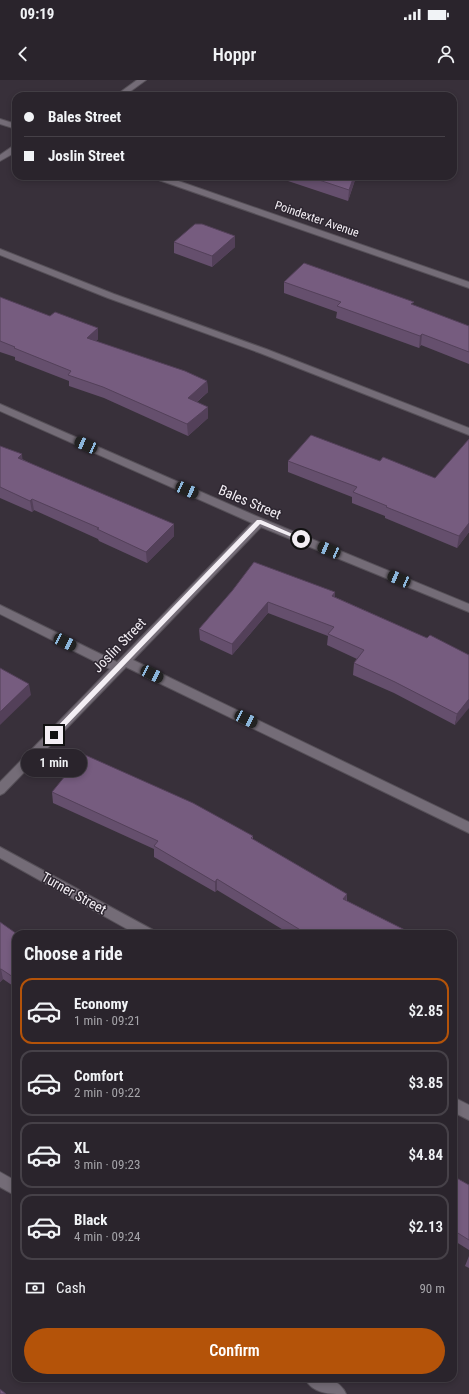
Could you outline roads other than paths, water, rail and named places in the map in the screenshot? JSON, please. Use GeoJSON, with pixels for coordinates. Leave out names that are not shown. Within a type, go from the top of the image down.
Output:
{"type":"FeatureCollection","features":[{"type":"Feature","properties":{"kind":"street"},"geometry":{"type":"LineString","coordinates":[[125,92],[142,80]]}},
{"type":"Feature","properties":{"kind":"street"},"geometry":{"type":"LineString","coordinates":[[0,121],[12,126]]}},
{"type":"Feature","properties":{"kind":"street"},"geometry":{"type":"LineString","coordinates":[[0,159],[12,151]]}},
{"type":"Feature","properties":{"kind":"street","name":"Poindexter Avenue"},"geometry":{"type":"LineString","coordinates":[[167,180],[469,285]]}},
{"type":"Feature","properties":{"kind":"street"},"geometry":{"type":"LineString","coordinates":[[0,252],[111,296],[263,351],[469,432]]}},
{"type":"Feature","properties":{"kind":"street","name":"Bales Street"},"geometry":{"type":"LineString","coordinates":[[0,407],[259,522],[469,608]]}},
{"type":"Feature","properties":{"kind":"street","name":"Joslin Street"},"geometry":{"type":"LineString","coordinates":[[0,790],[259,522]]}},
{"type":"Feature","properties":{"kind":"street"},"geometry":{"type":"LineString","coordinates":[[0,609],[121,664],[469,828]]}},
{"type":"Feature","properties":{"kind":"street","name":"Turner Street"},"geometry":{"type":"LineString","coordinates":[[0,852],[141,930]]}},
{"type":"Feature","properties":{"kind":"street"},"geometry":{"type":"LineString","coordinates":[[457,1106],[469,1113]]}},
{"type":"Feature","properties":{"kind":"street"},"geometry":{"type":"LineString","coordinates":[[0,1179],[12,1186]]}},
{"type":"Feature","properties":{"kind":"street"},"geometry":{"type":"LineString","coordinates":[[319,1382],[338,1394]]}}]}
